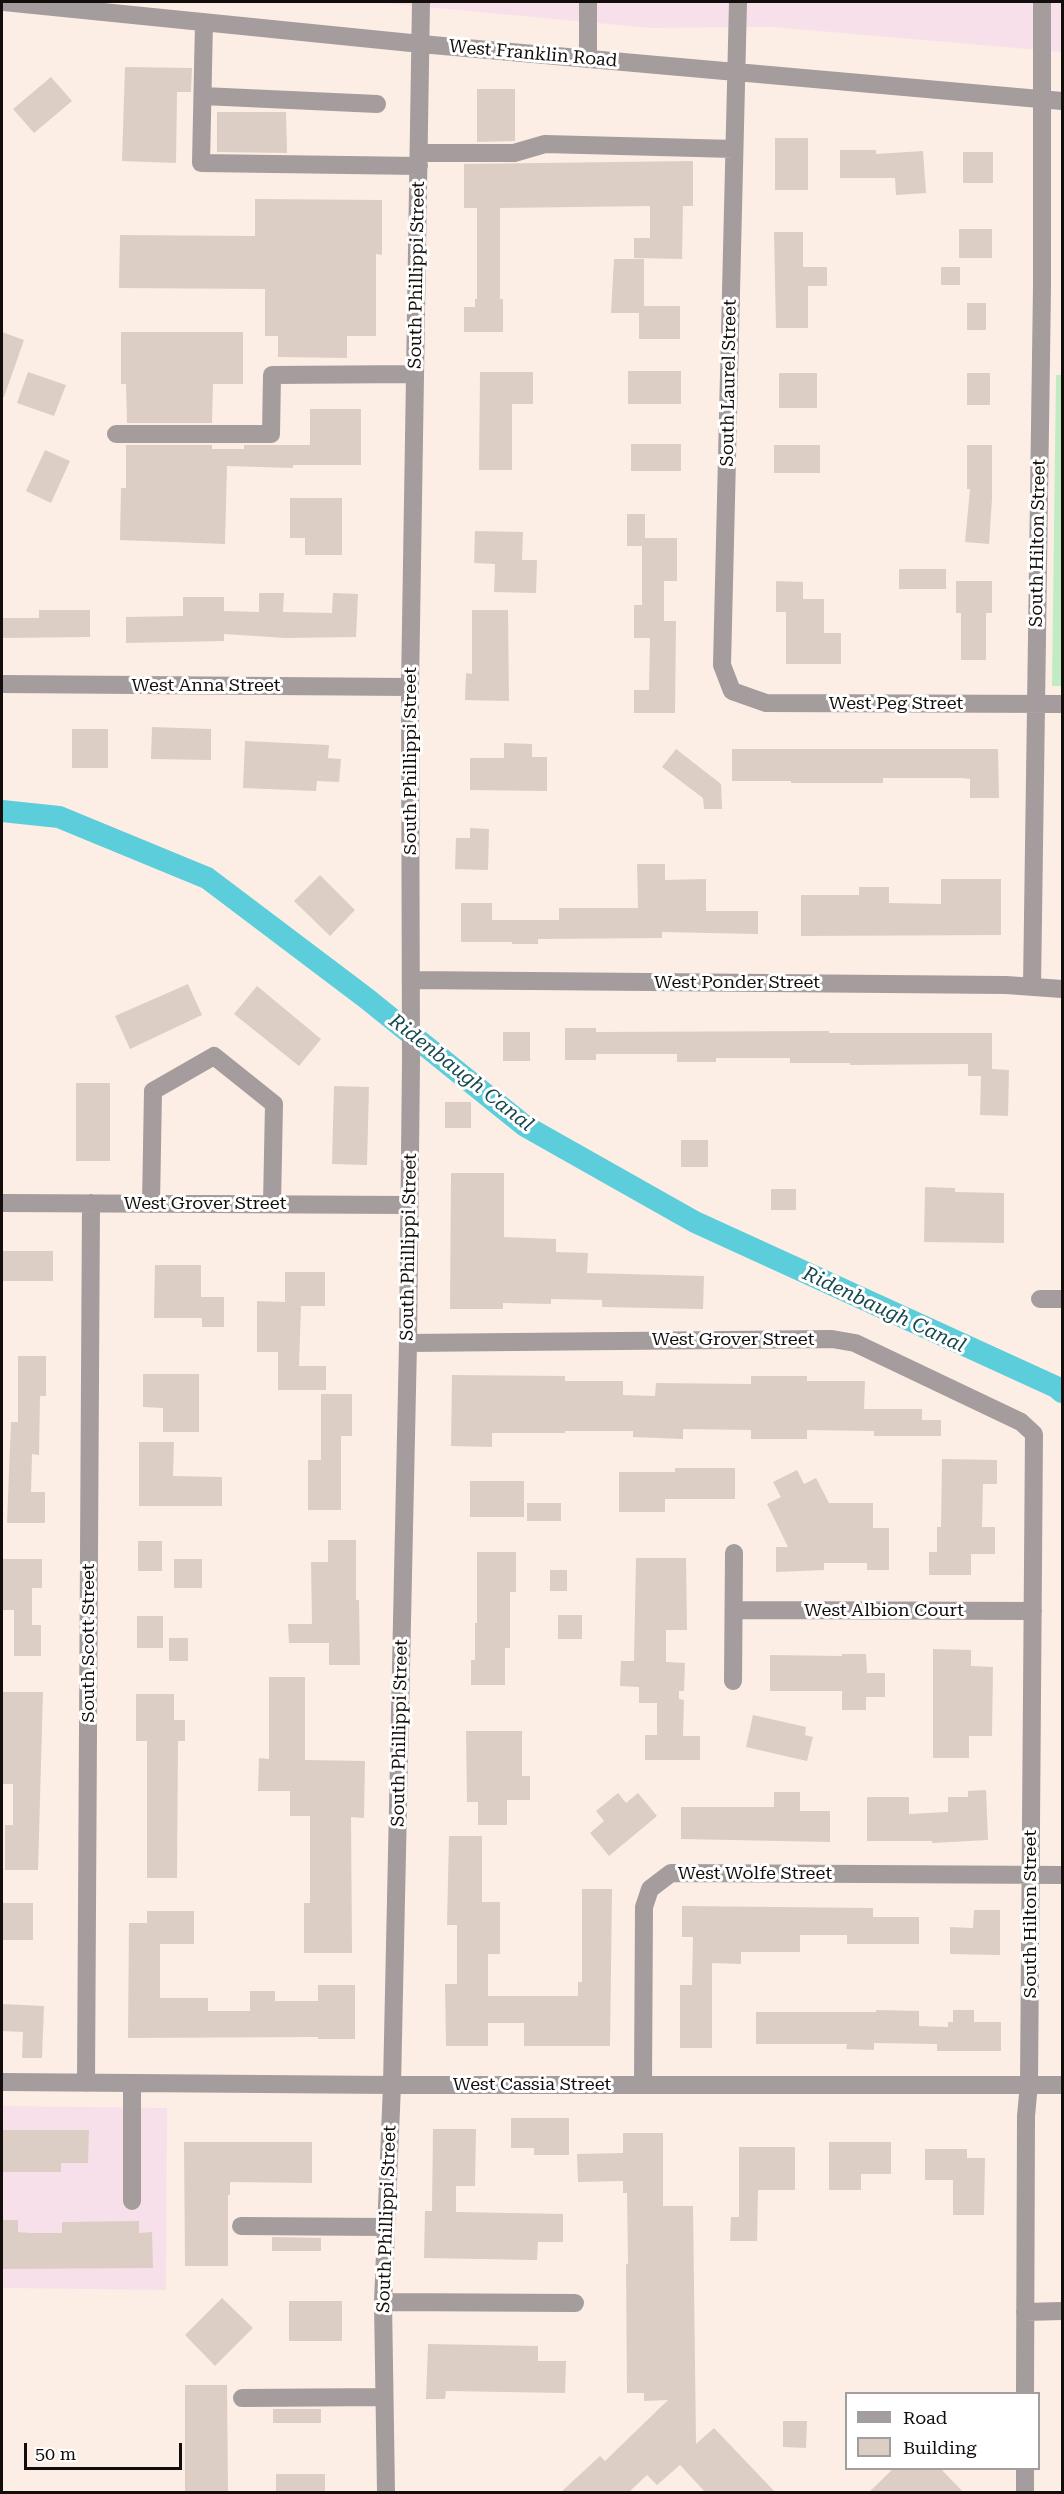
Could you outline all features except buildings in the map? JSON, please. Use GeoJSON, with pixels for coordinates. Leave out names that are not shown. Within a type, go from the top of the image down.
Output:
{"type":"FeatureCollection","features":[{"type":"Feature","properties":{"kind":"street","name":"West Franklin Road"},"geometry":{"type":"LineString","coordinates":[[4,2],[421,44],[1062,101]]}},
{"type":"Feature","properties":{"kind":"street","name":"South Phillippi Street"},"geometry":{"type":"LineString","coordinates":[[386,2493],[383,2302],[392,2085],[408,1343],[411,1061],[410,687],[421,2]]}},
{"type":"Feature","properties":{"kind":"street"},"geometry":{"type":"LineString","coordinates":[[588,2],[588,59]]}},
{"type":"Feature","properties":{"kind":"street","name":"South Laurel Street"},"geometry":{"type":"LineString","coordinates":[[732,691],[722,665],[738,2]]}},
{"type":"Feature","properties":{"kind":"street","name":"South Hilton Street"},"geometry":{"type":"LineString","coordinates":[[1032,987],[1043,99],[1042,2]]}},
{"type":"Feature","properties":{"kind":"street"},"geometry":{"type":"LineString","coordinates":[[204,22],[201,162],[419,160],[514,153],[545,144],[734,149]]}},
{"type":"Feature","properties":{"kind":"street"},"geometry":{"type":"LineString","coordinates":[[203,96],[377,104]]}},
{"type":"Feature","properties":{"kind":"street"},"geometry":{"type":"LineString","coordinates":[[116,434],[271,434],[272,375],[415,374]]}},
{"type":"Feature","properties":{"kind":"street","name":"West Anna Street"},"geometry":{"type":"LineString","coordinates":[[2,684],[410,687]]}},
{"type":"Feature","properties":{"kind":"street","name":"West Peg Street"},"geometry":{"type":"LineString","coordinates":[[732,691],[766,703],[1062,704]]}},
{"type":"Feature","properties":{"kind":"street","name":"West Ponder Street"},"geometry":{"type":"LineString","coordinates":[[411,980],[994,984],[1062,989]]}},
{"type":"Feature","properties":{"kind":"street"},"geometry":{"type":"LineString","coordinates":[[151,1204],[153,1091],[214,1056],[274,1104],[272,1204]]}},
{"type":"Feature","properties":{"kind":"street","name":"West Grover Street"},"geometry":{"type":"LineString","coordinates":[[2,1203],[409,1205]]}},
{"type":"Feature","properties":{"kind":"street","name":"South Scott Street"},"geometry":{"type":"LineString","coordinates":[[87,2083],[91,1203]]}},
{"type":"Feature","properties":{"kind":"street"},"geometry":{"type":"LineString","coordinates":[[1040,1299],[1062,1299]]}},
{"type":"Feature","properties":{"kind":"street","name":"West Grover Street"},"geometry":{"type":"LineString","coordinates":[[408,1343],[832,1340],[855,1343],[1021,1422],[1034,1434]]}},
{"type":"Feature","properties":{"kind":"street","name":"South Hilton Street"},"geometry":{"type":"LineString","coordinates":[[1025,2392],[1034,1434]]}},
{"type":"Feature","properties":{"kind":"street"},"geometry":{"type":"LineString","coordinates":[[733,1681],[734,1553]]}},
{"type":"Feature","properties":{"kind":"street","name":"West Albion Court"},"geometry":{"type":"LineString","coordinates":[[735,1610],[1033,1611]]}},
{"type":"Feature","properties":{"kind":"street","name":"West Wolfe Street"},"geometry":{"type":"LineString","coordinates":[[643,2085],[644,1907],[650,1889],[672,1873],[1062,1875]]}},
{"type":"Feature","properties":{"kind":"street","name":"West Cassia Street"},"geometry":{"type":"LineString","coordinates":[[2,2082],[392,2085],[1062,2085]]}},
{"type":"Feature","properties":{"kind":"street"},"geometry":{"type":"LineString","coordinates":[[132,2083],[132,2201]]}},
{"type":"Feature","properties":{"kind":"street"},"geometry":{"type":"LineString","coordinates":[[241,2226],[386,2227]]}},
{"type":"Feature","properties":{"kind":"street"},"geometry":{"type":"LineString","coordinates":[[383,2302],[575,2303]]}},
{"type":"Feature","properties":{"kind":"street"},"geometry":{"type":"LineString","coordinates":[[1025,2312],[1062,2311]]}},
{"type":"Feature","properties":{"kind":"street"},"geometry":{"type":"LineString","coordinates":[[242,2398],[384,2397]]}},
{"type":"Feature","properties":{"kind":"street"},"geometry":{"type":"LineString","coordinates":[[1025,2470],[1025,2493]]}},
{"type":"Feature","properties":{"kind":"shaded area"},"geometry":{"type":"Polygon","coordinates":[[[372,2],[1062,2],[1062,52],[772,27],[651,28],[372,2]]]}},
{"type":"Feature","properties":{"kind":"shaded area"},"geometry":{"type":"Polygon","coordinates":[[[2,2106],[167,2108],[166,2290],[2,2288],[2,2106]]]}},
{"type":"Feature","properties":{"kind":"green space"},"geometry":{"type":"Polygon","coordinates":[[[1056,375],[1062,375],[1062,686],[1052,686],[1056,375]]]}},
{"type":"Feature","properties":{"kind":"waterway","name":"Ridenbaugh Canal"},"geometry":{"type":"LineString","coordinates":[[2,811],[59,817],[207,878],[366,998],[525,1126],[695,1222],[1056,1387],[1062,1392]]}}]}
